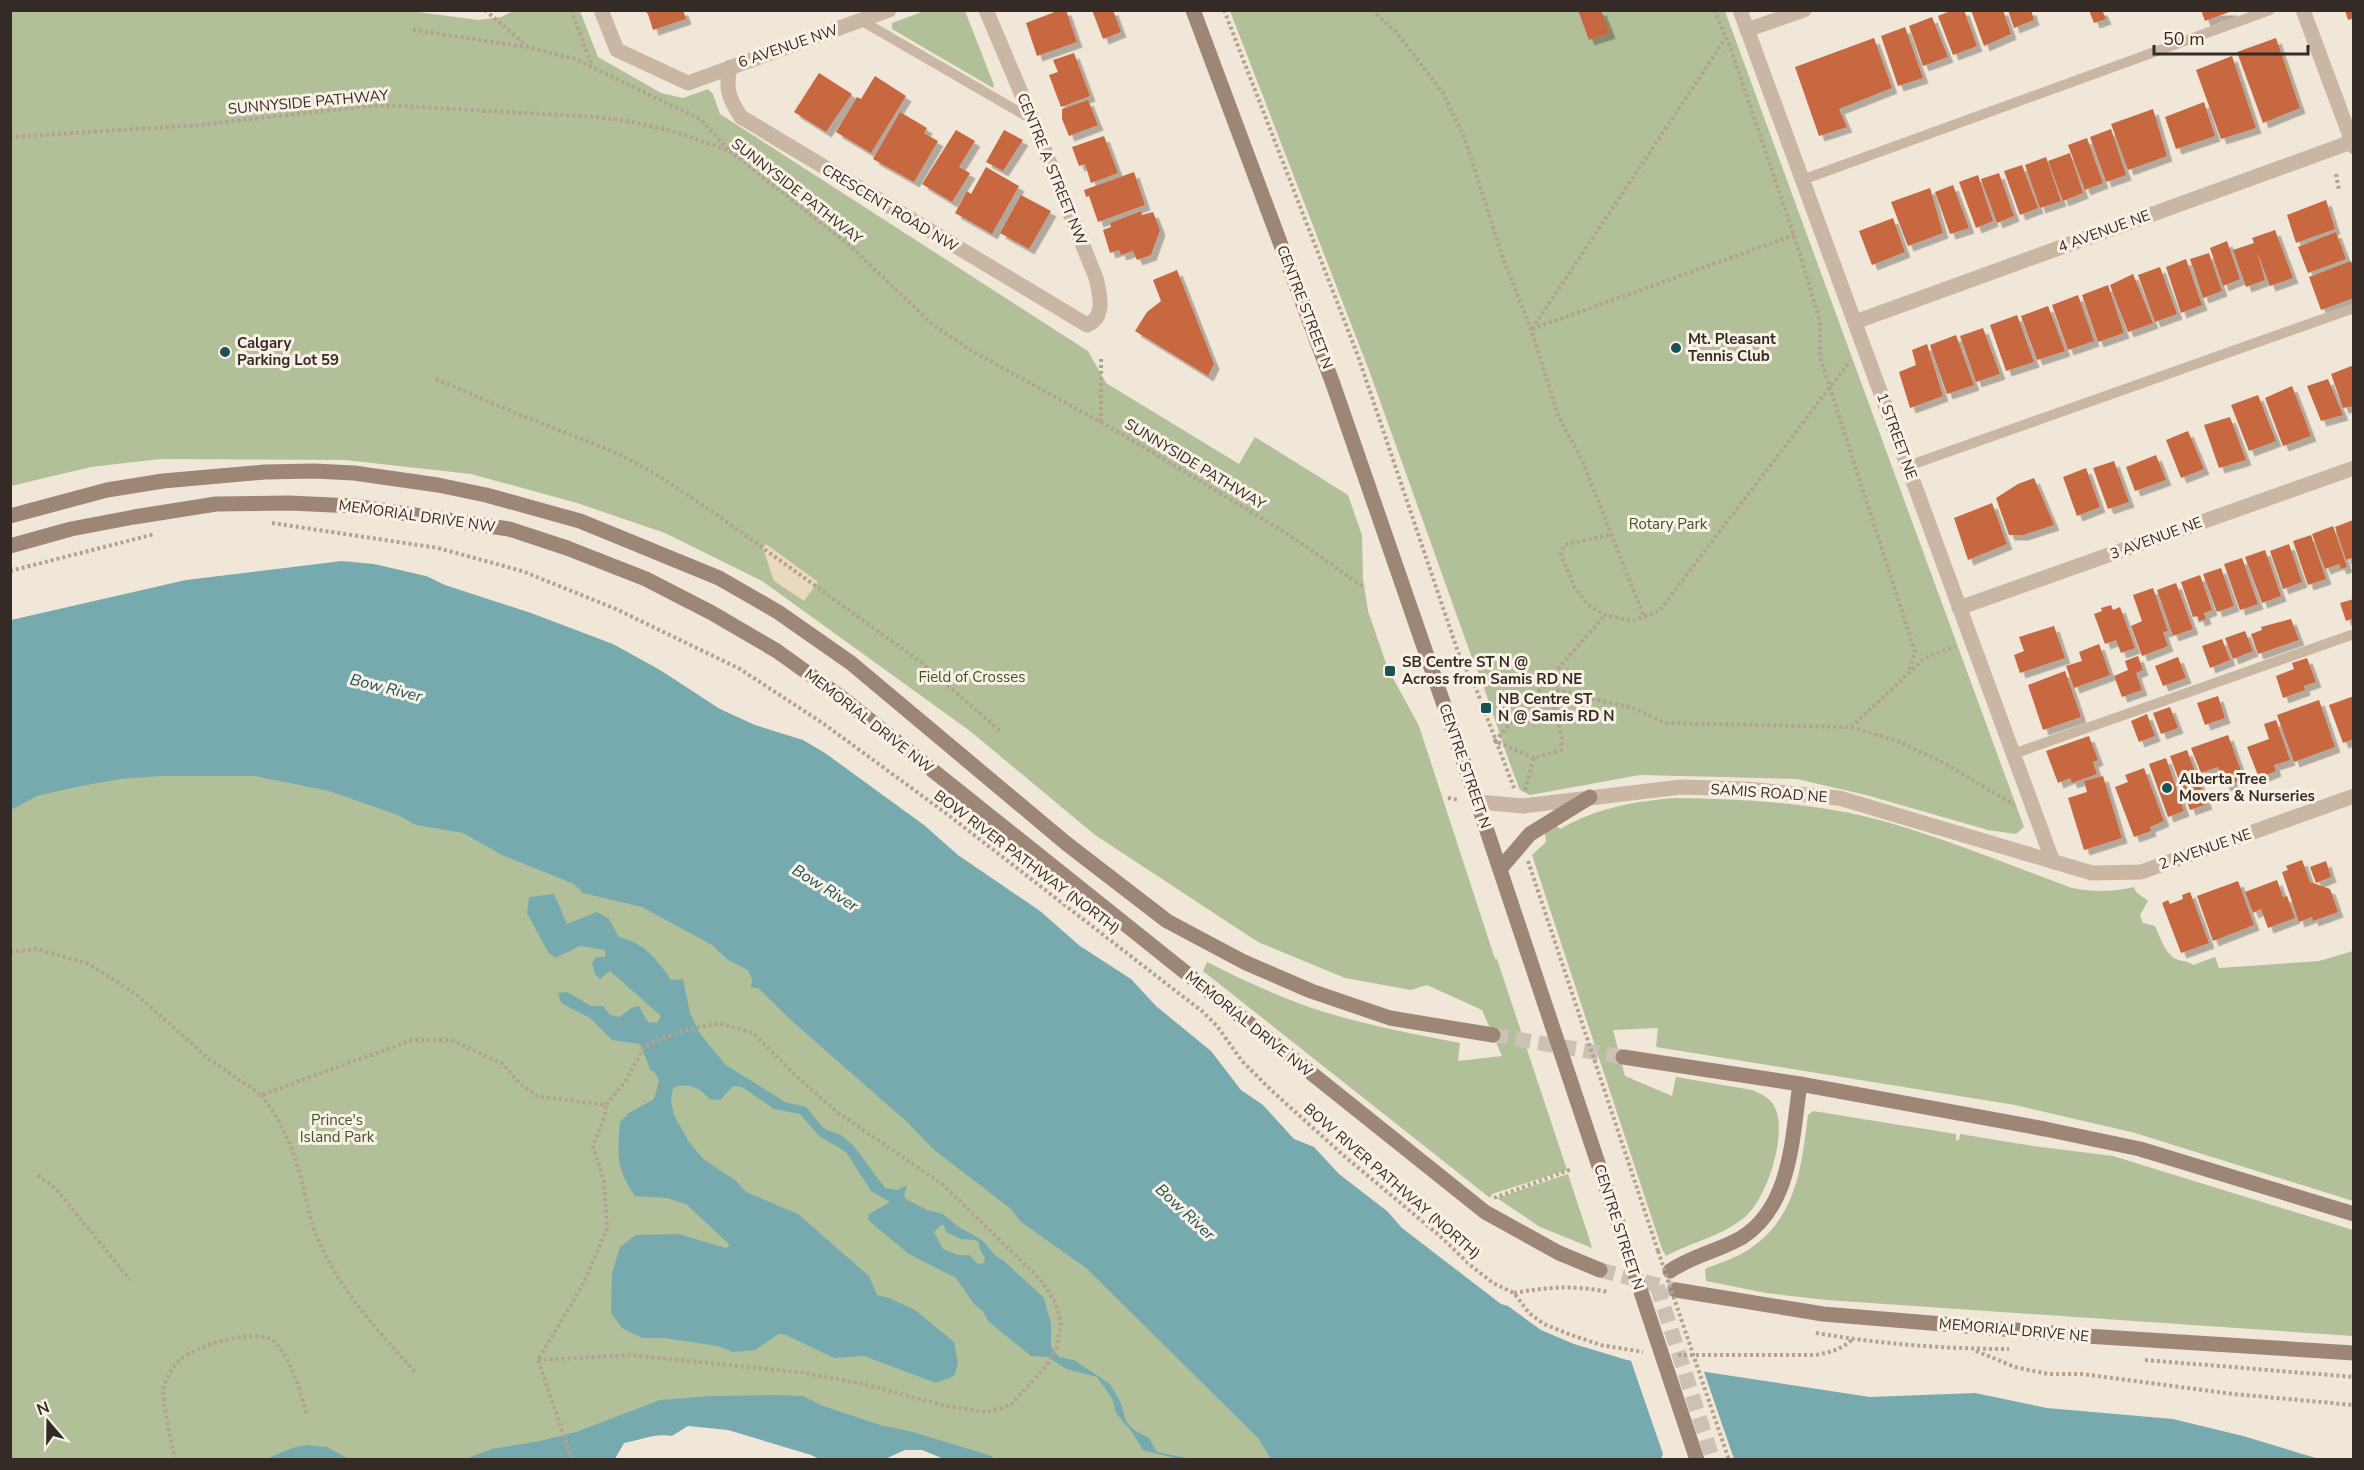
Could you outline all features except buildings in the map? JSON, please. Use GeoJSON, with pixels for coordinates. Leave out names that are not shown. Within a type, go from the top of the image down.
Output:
{"type":"FeatureCollection","features":[{"type":"Feature","properties":{"kind":"main road","name":"CENTRE STREET N"},"geometry":{"type":"LineString","coordinates":[[1193,10],[1334,384],[1478,802],[1697,1460]]}},
{"type":"Feature","properties":{"kind":"main road","name":"MEMORIAL DRIVE NW"},"geometry":{"type":"LineString","coordinates":[[10,516],[107,490],[163,481],[265,472],[314,471],[354,473],[438,485],[486,495],[580,521],[719,578],[787,618],[851,663],[1067,844],[1167,921],[1244,962],[1311,991],[1390,1018],[1493,1035]]}},
{"type":"Feature","properties":{"kind":"main road","name":"MEMORIAL DRIVE NW"},"geometry":{"type":"LineString","coordinates":[[10,546],[82,527],[216,504],[289,502],[343,505],[426,515],[508,529],[567,548],[646,579],[712,613],[777,651],[840,697],[1485,1212],[1559,1253],[1600,1270]]}},
{"type":"Feature","properties":{"kind":"main road"},"geometry":{"type":"LineString","coordinates":[[1500,869],[1530,834],[1590,797]]}},
{"type":"Feature","properties":{"kind":"main road"},"geometry":{"type":"LineString","coordinates":[[1623,1056],[1800,1084],[2033,1126],[2140,1149],[2354,1214]]}},
{"type":"Feature","properties":{"kind":"main road"},"geometry":{"type":"LineString","coordinates":[[1670,1271],[1743,1237],[1765,1217],[1779,1192],[1786,1171],[1800,1084]]}},
{"type":"Feature","properties":{"kind":"main road","name":"MEMORIAL DRIVE NE"},"geometry":{"type":"LineString","coordinates":[[1676,1290],[1823,1314],[2086,1336],[2354,1353]]}},
{"type":"Feature","properties":{"kind":"street","name":"6 AVENUE NW"},"geometry":{"type":"LineString","coordinates":[[601,10],[617,50],[688,83],[889,10]]}},
{"type":"Feature","properties":{"kind":"street","name":"CENTRE A STREET NW"},"geometry":{"type":"LineString","coordinates":[[986,10],[1096,278],[1101,304],[1097,317],[1093,323],[1087,325]]}},
{"type":"Feature","properties":{"kind":"street","name":"1 STREET NE"},"geometry":{"type":"LineString","coordinates":[[1740,10],[2052,862]]}},
{"type":"Feature","properties":{"kind":"street"},"geometry":{"type":"LineString","coordinates":[[1747,30],[1804,10]]}},
{"type":"Feature","properties":{"kind":"street"},"geometry":{"type":"LineString","coordinates":[[2302,10],[2353,143]]}},
{"type":"Feature","properties":{"kind":"street","name":"CRESCENT ROAD NW"},"geometry":{"type":"LineString","coordinates":[[730,66],[727,87],[730,101],[741,117],[1087,325]]}},
{"type":"Feature","properties":{"kind":"street","name":"4 AVENUE NE"},"geometry":{"type":"LineString","coordinates":[[1855,322],[2353,143]]}},
{"type":"Feature","properties":{"kind":"street","name":"3 AVENUE NE"},"geometry":{"type":"LineString","coordinates":[[1959,608],[2354,468]]}},
{"type":"Feature","properties":{"kind":"street","name":"SAMIS ROAD NE"},"geometry":{"type":"LineString","coordinates":[[1478,802],[1523,806],[1681,787],[1746,789],[1839,798],[2052,862]]}},
{"type":"Feature","properties":{"kind":"street","name":"2 AVENUE NE"},"geometry":{"type":"LineString","coordinates":[[2052,862],[2092,873],[2141,872],[2354,796]]}},
{"type":"Feature","properties":{"kind":"lane"},"geometry":{"type":"LineString","coordinates":[[1803,180],[2270,10]]}},
{"type":"Feature","properties":{"kind":"lane"},"geometry":{"type":"LineString","coordinates":[[862,21],[1033,121]]}},
{"type":"Feature","properties":{"kind":"lane"},"geometry":{"type":"LineString","coordinates":[[1908,466],[2354,308]]}},
{"type":"Feature","properties":{"kind":"lane"},"geometry":{"type":"LineString","coordinates":[[2013,754],[2354,634]]}},
{"type":"Feature","properties":{"kind":"path"},"geometry":{"type":"LineString","coordinates":[[485,10],[527,47]]}},
{"type":"Feature","properties":{"kind":"path"},"geometry":{"type":"LineString","coordinates":[[571,10],[593,67]]}},
{"type":"Feature","properties":{"kind":"path"},"geometry":{"type":"LineString","coordinates":[[1224,10],[1359,356],[1459,655],[1475,686],[1516,791]]}},
{"type":"Feature","properties":{"kind":"path"},"geometry":{"type":"LineString","coordinates":[[1372,10],[1397,33],[1443,93],[1464,137],[1504,261],[1531,329],[1558,415],[1582,460],[1644,617]]}},
{"type":"Feature","properties":{"kind":"path"},"geometry":{"type":"LineString","coordinates":[[1714,10],[1726,38],[1794,235],[1820,321],[1820,357],[1829,389],[1915,652],[1908,673]]}},
{"type":"Feature","properties":{"kind":"path"},"geometry":{"type":"LineString","coordinates":[[412,30],[559,54],[593,67],[700,119],[730,151]]}},
{"type":"Feature","properties":{"kind":"path"},"geometry":{"type":"LineString","coordinates":[[1531,329],[1726,38]]}},
{"type":"Feature","properties":{"kind":"path","name":"SUNNYSIDE PATHWAY"},"geometry":{"type":"LineString","coordinates":[[10,137],[199,125],[369,106],[597,117],[672,130],[730,151],[850,246],[932,324],[967,348],[1101,422],[1291,537],[1365,588]]}},
{"type":"Feature","properties":{"kind":"path"},"geometry":{"type":"LineString","coordinates":[[2336,174],[2339,190]]}},
{"type":"Feature","properties":{"kind":"path"},"geometry":{"type":"LineString","coordinates":[[1531,329],[1794,235]]}},
{"type":"Feature","properties":{"kind":"path"},"geometry":{"type":"LineString","coordinates":[[1610,535],[1564,545],[1561,555],[1575,588],[1587,604],[1605,615],[1632,621],[1659,610],[1855,355],[1866,352]]}},
{"type":"Feature","properties":{"kind":"path"},"geometry":{"type":"LineString","coordinates":[[1101,358],[1101,422]]}},
{"type":"Feature","properties":{"kind":"path"},"geometry":{"type":"LineString","coordinates":[[436,379],[617,453],[654,473],[713,512],[922,663],[1000,731]]}},
{"type":"Feature","properties":{"kind":"path","name":"BOW RIVER PATHWAY (NORTH)"},"geometry":{"type":"LineString","coordinates":[[265,522],[403,541],[496,563],[616,609],[740,669],[824,724],[946,814],[1203,1012],[1242,1061],[1271,1090],[1343,1155],[1493,1283],[1514,1293],[1547,1287],[1572,1287],[1608,1292]]}},
{"type":"Feature","properties":{"kind":"path"},"geometry":{"type":"LineString","coordinates":[[10,571],[164,532]]}},
{"type":"Feature","properties":{"kind":"path"},"geometry":{"type":"LineString","coordinates":[[1495,741],[1605,615]]}},
{"type":"Feature","properties":{"kind":"path"},"geometry":{"type":"LineString","coordinates":[[1851,727],[1925,658],[1971,639]]}},
{"type":"Feature","properties":{"kind":"path"},"geometry":{"type":"LineString","coordinates":[[1495,741],[1534,758],[1562,750],[1562,739],[1551,694],[1555,690],[1633,708],[1666,723],[1851,727],[1897,741],[1946,764],[2017,807],[2030,802]]}},
{"type":"Feature","properties":{"kind":"path"},"geometry":{"type":"LineString","coordinates":[[1521,797],[1525,792],[1534,758]]}},
{"type":"Feature","properties":{"kind":"path"},"geometry":{"type":"LineString","coordinates":[[1528,855],[1729,1460]]}},
{"type":"Feature","properties":{"kind":"path"},"geometry":{"type":"LineString","coordinates":[[10,952],[37,950],[89,964],[137,994],[209,1059],[261,1095],[275,1112],[292,1149],[313,1226],[331,1265],[371,1324],[415,1372]]}},
{"type":"Feature","properties":{"kind":"path"},"geometry":{"type":"LineString","coordinates":[[719,1023],[753,1033],[837,1112],[942,1184],[1041,1280],[1055,1302],[1061,1322],[1057,1347],[1047,1365],[1011,1405],[987,1412],[946,1406],[864,1384],[805,1374],[632,1355],[537,1360],[582,1286],[607,1229],[604,1182],[593,1146],[605,1116],[606,1105],[627,1079],[645,1047],[677,1032],[719,1023]]}},
{"type":"Feature","properties":{"kind":"path"},"geometry":{"type":"LineString","coordinates":[[261,1095],[412,1040],[451,1040],[503,1064],[519,1083],[537,1096],[606,1105]]}},
{"type":"Feature","properties":{"kind":"path"},"geometry":{"type":"LineString","coordinates":[[1499,1195],[1572,1169]]}},
{"type":"Feature","properties":{"kind":"path"},"geometry":{"type":"LineString","coordinates":[[38,1175],[57,1190],[130,1280]]}},
{"type":"Feature","properties":{"kind":"path"},"geometry":{"type":"LineString","coordinates":[[175,1460],[164,1388],[170,1372],[190,1352],[247,1336],[266,1337],[276,1343],[290,1367],[307,1415]]}},
{"type":"Feature","properties":{"kind":"path"},"geometry":{"type":"LineString","coordinates":[[1853,1339],[1975,1350],[2016,1350]]}},
{"type":"Feature","properties":{"kind":"path"},"geometry":{"type":"LineString","coordinates":[[1975,1350],[2015,1367],[2048,1374],[2082,1374],[2233,1394],[2354,1405]]}},
{"type":"Feature","properties":{"kind":"path"},"geometry":{"type":"LineString","coordinates":[[2134,1359],[2354,1377]]}},
{"type":"Feature","properties":{"kind":"path"},"geometry":{"type":"LineString","coordinates":[[537,1360],[572,1460]]}},
{"type":"Feature","properties":{"kind":"green space","name":"Field of Crosses"},"geometry":{"type":"Polygon","coordinates":[[[403,10],[478,20],[501,17],[513,11],[580,11],[598,57],[661,93],[683,98],[708,89],[713,94],[720,114],[1088,351],[1106,383],[1239,464],[1255,437],[1348,495],[1362,535],[1363,579],[1368,611],[1388,669],[1419,726],[1567,1170],[1492,1194],[1490,1198],[1203,971],[1207,962],[1263,989],[1321,1011],[1372,1025],[1460,1043],[1458,1061],[1502,1056],[1482,1010],[1427,985],[1411,990],[1345,978],[1258,942],[1095,835],[970,731],[762,581],[665,533],[577,503],[471,474],[345,460],[160,459],[91,467],[11,486],[10,11],[403,10]]]}},
{"type":"Feature","properties":{"kind":"green space"},"geometry":{"type":"Polygon","coordinates":[[[927,10],[965,11],[994,85],[993,88],[892,29],[892,23],[927,10]]]}},
{"type":"Feature","properties":{"kind":"green space","name":"Rotary Park"},"geometry":{"type":"Polygon","coordinates":[[[1230,11],[1725,11],[2024,827],[2016,834],[1988,830],[1866,795],[1797,779],[1640,775],[1530,795],[1520,790],[1370,373],[1230,11]]]}},
{"type":"Feature","properties":{"kind":"green space","name":"Prince's Island Park"},"geometry":{"type":"Polygon","coordinates":[[[257,770],[428,811],[645,901],[754,967],[1090,1263],[1280,1459],[960,1459],[955,1455],[712,1402],[537,1459],[11,1459],[10,795],[119,773],[257,770]]]}},
{"type":"Feature","properties":{"kind":"green space"},"geometry":{"type":"Polygon","coordinates":[[[1676,798],[1784,803],[1864,816],[1913,830],[2072,888],[2103,891],[2134,887],[2136,892],[2148,901],[2140,915],[2143,923],[2155,926],[2172,957],[2193,965],[2215,957],[2219,968],[2319,961],[2353,951],[2353,1201],[2135,1133],[2015,1105],[1656,1047],[1658,1028],[1613,1030],[1625,1076],[1672,1096],[1676,1077],[1752,1090],[1770,1101],[1778,1117],[1779,1131],[1773,1164],[1768,1181],[1753,1208],[1745,1217],[1727,1229],[1666,1256],[1532,855],[1546,842],[1545,833],[1557,826],[1560,829],[1588,816],[1616,807],[1676,798]]]}},
{"type":"Feature","properties":{"kind":"green space"},"geometry":{"type":"Polygon","coordinates":[[[1813,1111],[1956,1134],[1956,1140],[1959,1140],[1960,1134],[2113,1156],[2353,1230],[2353,1336],[1827,1300],[1766,1293],[1706,1281],[1705,1269],[1743,1253],[1775,1226],[1793,1193],[1808,1115],[1813,1111]]]}},
{"type":"Feature","properties":{"kind":"green space"},"geometry":{"type":"Polygon","coordinates":[[[1568,1174],[1592,1248],[1540,1227],[1497,1198],[1568,1174]]]}},
{"type":"Feature","properties":{"kind":"shaded area"},"geometry":{"type":"Polygon","coordinates":[[[766,544],[818,582],[804,601],[774,581],[763,548],[766,544]]]}},
{"type":"Feature","properties":{"kind":"water","name":"Bow River"},"geometry":{"type":"Polygon","coordinates":[[[342,561],[374,564],[426,576],[445,585],[531,613],[613,644],[660,670],[720,709],[755,725],[803,740],[825,753],[924,825],[958,855],[1040,911],[1080,946],[1131,979],[1156,1006],[1211,1051],[1241,1090],[1263,1105],[1294,1139],[1314,1147],[1339,1174],[1387,1211],[1402,1228],[1501,1304],[1508,1306],[1541,1330],[1574,1344],[1627,1360],[1870,1397],[1975,1393],[2047,1408],[2173,1419],[2243,1436],[2319,1459],[1271,1459],[1258,1438],[1086,1268],[1021,1222],[1010,1208],[934,1150],[907,1122],[793,1022],[758,988],[751,988],[752,979],[748,970],[728,960],[712,945],[642,907],[583,893],[574,884],[504,856],[463,833],[416,825],[398,815],[329,791],[254,776],[161,776],[120,779],[37,796],[11,810],[11,620],[186,580],[342,561]]]}},
{"type":"Feature","properties":{"kind":"water"},"geometry":{"type":"Polygon","coordinates":[[[554,894],[567,924],[597,912],[609,919],[619,937],[628,939],[649,953],[671,980],[683,979],[690,1013],[700,1034],[726,1065],[785,1102],[806,1107],[824,1129],[841,1135],[853,1145],[885,1188],[897,1190],[907,1185],[904,1196],[906,1199],[927,1210],[943,1214],[957,1226],[982,1240],[996,1256],[1044,1298],[1051,1324],[1051,1346],[1059,1357],[1074,1360],[1110,1384],[1120,1401],[1126,1421],[1134,1430],[1149,1438],[1157,1452],[1192,1459],[1178,1459],[1143,1450],[1116,1413],[1112,1398],[1097,1377],[1066,1369],[1048,1357],[1031,1356],[988,1321],[983,1311],[974,1304],[956,1278],[909,1254],[869,1221],[868,1215],[890,1202],[871,1191],[846,1152],[819,1136],[800,1114],[774,1109],[742,1087],[733,1086],[720,1100],[709,1099],[702,1091],[693,1087],[673,1088],[671,1100],[674,1115],[689,1142],[703,1159],[735,1180],[746,1192],[798,1214],[869,1276],[877,1295],[915,1310],[954,1342],[958,1364],[954,1376],[936,1383],[864,1356],[834,1358],[786,1335],[779,1334],[755,1350],[733,1352],[718,1346],[664,1338],[642,1338],[622,1328],[611,1313],[612,1273],[620,1247],[636,1235],[679,1234],[726,1248],[730,1245],[686,1204],[667,1198],[635,1196],[629,1186],[619,1160],[620,1122],[629,1113],[654,1099],[659,1081],[654,1071],[651,1071],[640,1044],[612,1040],[590,1018],[561,1003],[558,993],[567,992],[591,1006],[603,1006],[610,1015],[620,1017],[631,1008],[639,1006],[648,1022],[657,1023],[661,1016],[610,971],[600,979],[595,974],[592,963],[596,957],[605,957],[605,950],[580,946],[555,958],[548,952],[527,913],[529,897],[554,894]],[[944,1225],[934,1232],[943,1249],[958,1255],[969,1255],[978,1264],[984,1263],[985,1258],[979,1243],[975,1240],[961,1239],[946,1232],[944,1225]]]}},
{"type":"Feature","properties":{"kind":"water"},"geometry":{"type":"Polygon","coordinates":[[[803,1396],[823,1406],[880,1425],[913,1432],[992,1456],[993,1459],[944,1459],[922,1450],[905,1450],[885,1459],[819,1459],[728,1430],[688,1426],[672,1436],[654,1436],[624,1443],[615,1459],[465,1459],[492,1449],[576,1432],[660,1400],[803,1396]]]}},
{"type":"Feature","properties":{"kind":"water"},"geometry":{"type":"Polygon","coordinates":[[[306,1445],[327,1447],[349,1459],[266,1459],[306,1445]]]}},
{"type":"Feature","properties":{"kind":"pier"},"geometry":{"type":"Polygon","coordinates":[[[1630,1358],[1703,1369],[1734,1459],[1661,1459],[1663,1454],[1630,1358]]]}},
{"type":"Feature","properties":{"kind":"tunnel"},"geometry":{"type":"LineString","coordinates":[[1493,1035],[1623,1057]]}},
{"type":"Feature","properties":{"kind":"tunnel"},"geometry":{"type":"LineString","coordinates":[[1600,1270],[1676,1290]]}},
{"type":"Feature","properties":{"kind":"tunnel"},"geometry":{"type":"LineString","coordinates":[[1657,1286],[1713,1460]]}},
{"type":"Feature","properties":{"kind":"place","name":"Mt. Pleasant Tennis Club"},"geometry":{"type":"Point","coordinates":[1676,348]}},
{"type":"Feature","properties":{"kind":"place","name":"Calgary Parking Lot 59"},"geometry":{"type":"Point","coordinates":[225,352]}},
{"type":"Feature","properties":{"kind":"place","name":"SB Centre ST N @ Across from Samis RD NE"},"geometry":{"type":"Point","coordinates":[1390,671]}},
{"type":"Feature","properties":{"kind":"place","name":"NB Centre ST N @ Samis RD N"},"geometry":{"type":"Point","coordinates":[1486,708]}},
{"type":"Feature","properties":{"kind":"place","name":"Alberta Tree Movers & Nurseries"},"geometry":{"type":"Point","coordinates":[2167,788]}}]}
